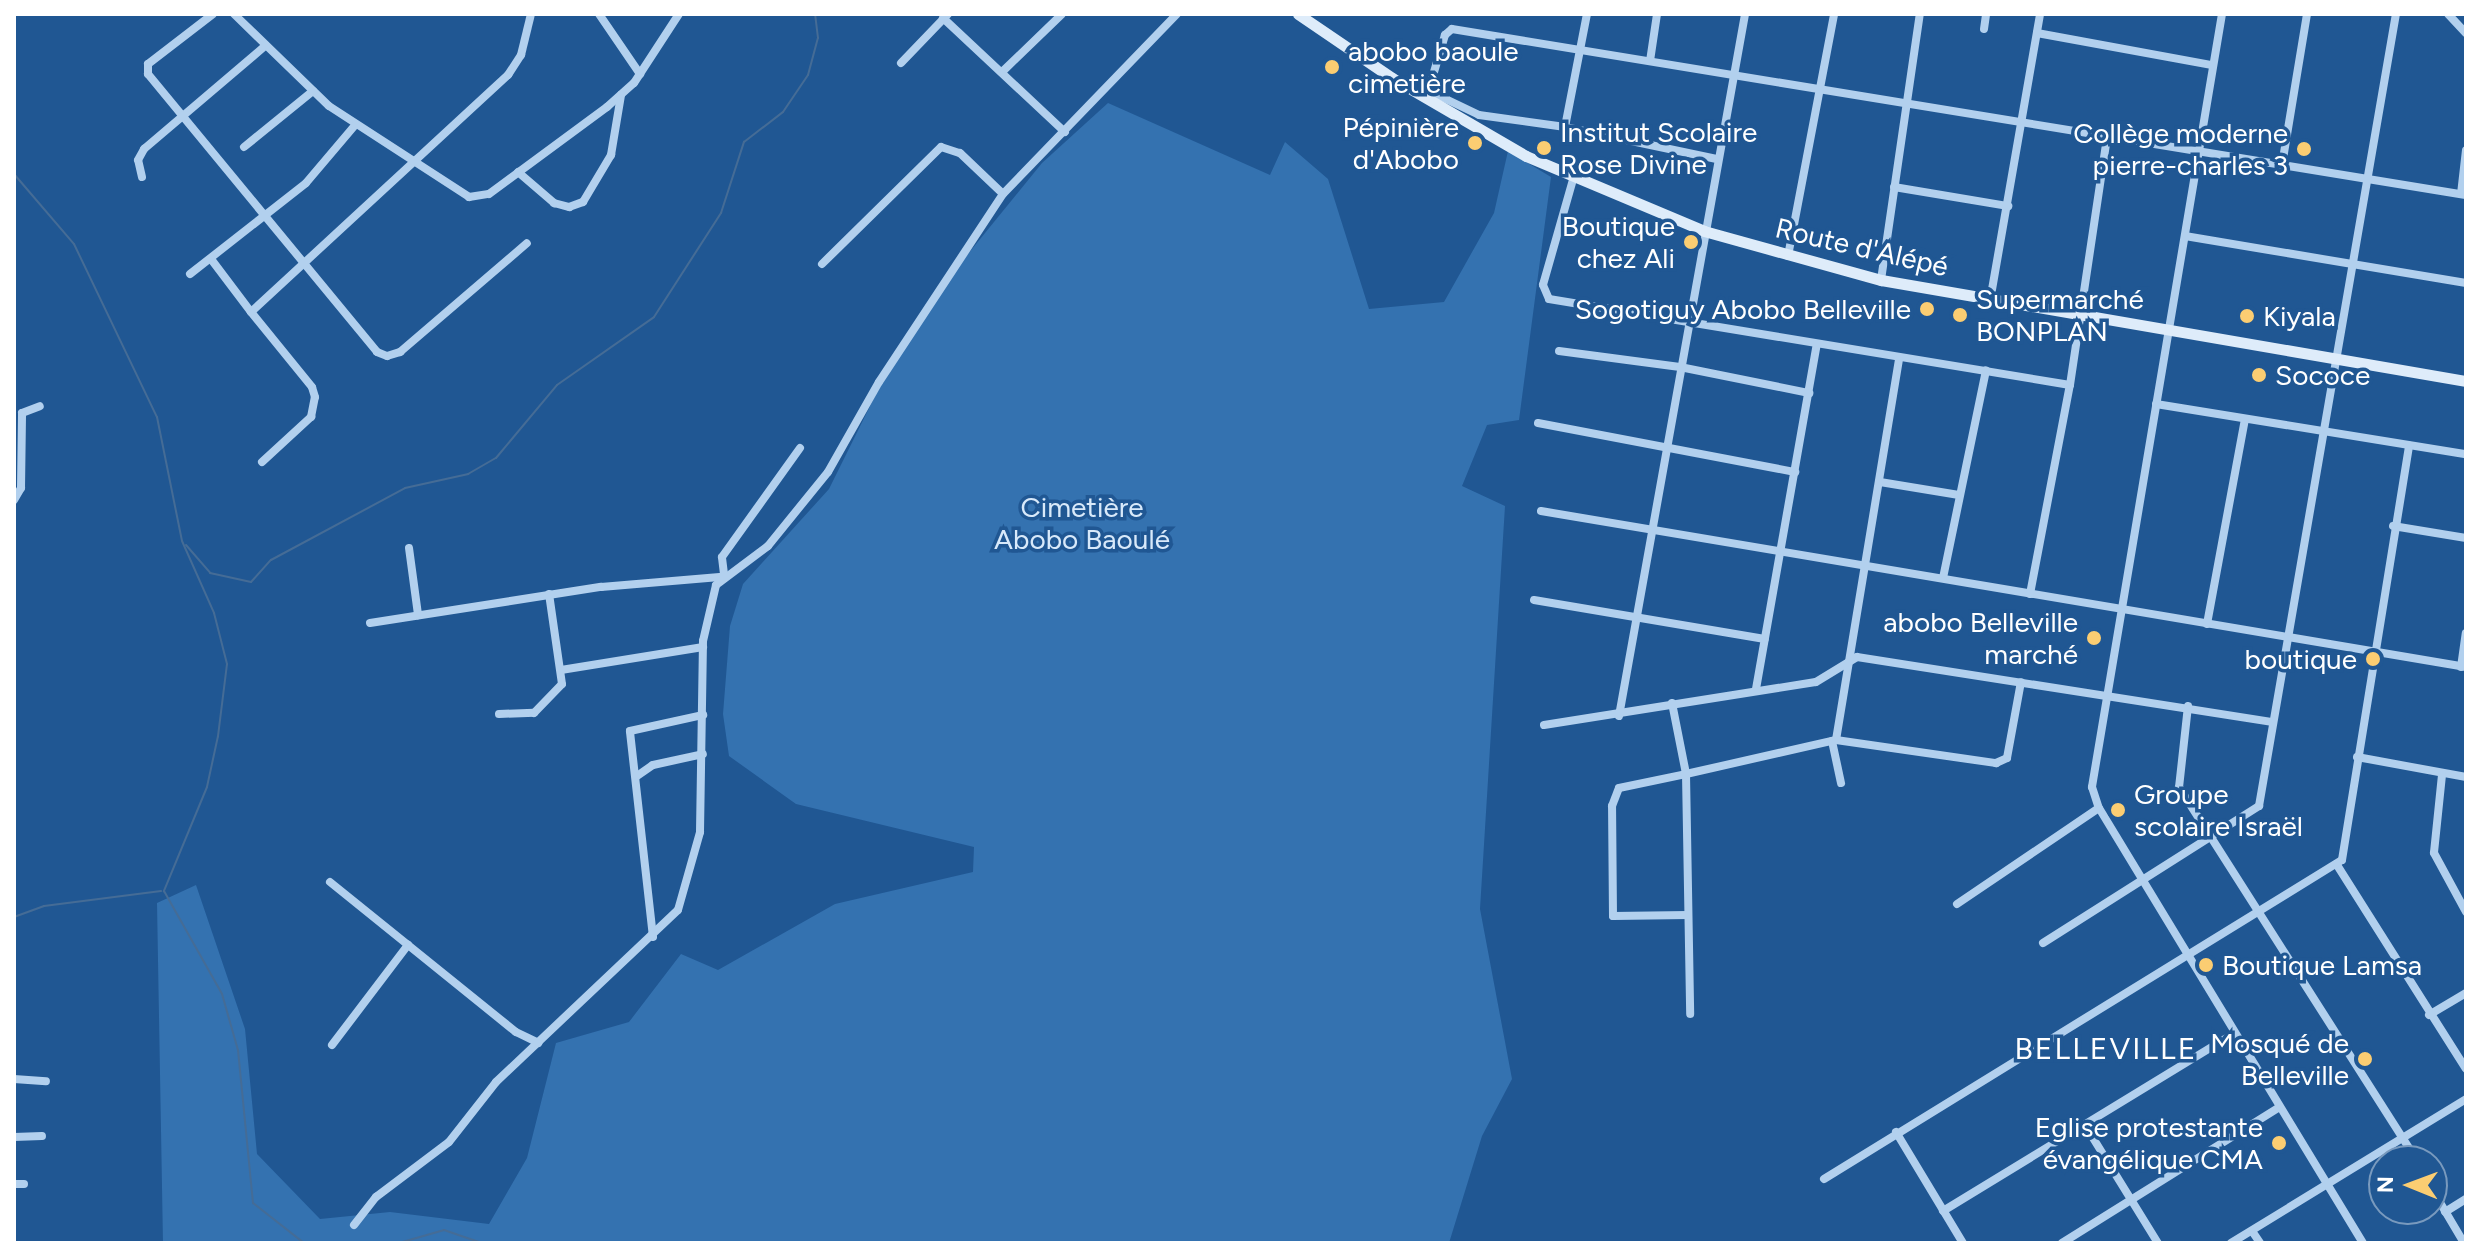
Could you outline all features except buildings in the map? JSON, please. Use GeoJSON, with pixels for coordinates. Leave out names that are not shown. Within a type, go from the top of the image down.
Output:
{"type":"FeatureCollection","features":[{"type":"Feature","properties":{"kind":"main road","name":"Route d'Alépé"},"geometry":{"type":"LineString","coordinates":[[1299,14],[1526,156],[1704,231],[1881,280],[2466,381]]}},
{"type":"Feature","properties":{"kind":"street"},"geometry":{"type":"LineString","coordinates":[[213,14],[146,68],[377,352],[387,356],[400,352],[527,243]]}},
{"type":"Feature","properties":{"kind":"street"},"geometry":{"type":"LineString","coordinates":[[234,14],[313,91],[356,124],[469,197],[489,194],[622,94],[640,74],[679,14]]}},
{"type":"Feature","properties":{"kind":"street"},"geometry":{"type":"LineString","coordinates":[[251,312],[508,75],[521,55],[531,14]]}},
{"type":"Feature","properties":{"kind":"street"},"geometry":{"type":"LineString","coordinates":[[599,14],[640,74]]}},
{"type":"Feature","properties":{"kind":"street"},"geometry":{"type":"LineString","coordinates":[[1002,72],[1062,14]]}},
{"type":"Feature","properties":{"kind":"street"},"geometry":{"type":"LineString","coordinates":[[370,623],[549,594],[722,576],[768,546],[828,472],[879,382],[1003,194],[1177,14]]}},
{"type":"Feature","properties":{"kind":"street"},"geometry":{"type":"LineString","coordinates":[[1565,127],[1587,14]]}},
{"type":"Feature","properties":{"kind":"street"},"geometry":{"type":"LineString","coordinates":[[1650,61],[1657,14]]}},
{"type":"Feature","properties":{"kind":"street"},"geometry":{"type":"LineString","coordinates":[[1619,716],[1745,14]]}},
{"type":"Feature","properties":{"kind":"street"},"geometry":{"type":"LineString","coordinates":[[1788,256],[1823,89],[1834,14]]}},
{"type":"Feature","properties":{"kind":"street"},"geometry":{"type":"LineString","coordinates":[[1881,280],[1920,14]]}},
{"type":"Feature","properties":{"kind":"street"},"geometry":{"type":"LineString","coordinates":[[1984,29],[1986,14]]}},
{"type":"Feature","properties":{"kind":"street"},"geometry":{"type":"LineString","coordinates":[[1989,301],[2024,122],[2040,14]]}},
{"type":"Feature","properties":{"kind":"street"},"geometry":{"type":"LineString","coordinates":[[2222,14],[2195,149],[2170,330],[2092,787],[2099,808],[2189,953],[2233,1034],[2363,1243]]}},
{"type":"Feature","properties":{"kind":"street"},"geometry":{"type":"LineString","coordinates":[[2282,165],[2307,14]]}},
{"type":"Feature","properties":{"kind":"street"},"geometry":{"type":"LineString","coordinates":[[2043,943],[2259,806],[2286,637],[2340,359],[2396,14]]}},
{"type":"Feature","properties":{"kind":"street"},"geometry":{"type":"LineString","coordinates":[[2448,14],[2466,33]]}},
{"type":"Feature","properties":{"kind":"street"},"geometry":{"type":"LineString","coordinates":[[901,63],[946,16],[1065,132]]}},
{"type":"Feature","properties":{"kind":"street"},"geometry":{"type":"LineString","coordinates":[[1717,159],[1565,127],[1479,115],[1428,95],[1446,33],[1452,29],[1734,72],[2463,195],[2466,150]]}},
{"type":"Feature","properties":{"kind":"street"},"geometry":{"type":"LineString","coordinates":[[2037,33],[2212,65]]}},
{"type":"Feature","properties":{"kind":"street"},"geometry":{"type":"LineString","coordinates":[[142,177],[138,160],[144,149],[266,45]]}},
{"type":"Feature","properties":{"kind":"street"},"geometry":{"type":"LineString","coordinates":[[244,147],[313,91]]}},
{"type":"Feature","properties":{"kind":"street"},"geometry":{"type":"LineString","coordinates":[[518,172],[554,203],[569,207],[583,202],[611,155],[622,94]]}},
{"type":"Feature","properties":{"kind":"street"},"geometry":{"type":"LineString","coordinates":[[190,274],[306,183],[356,124]]}},
{"type":"Feature","properties":{"kind":"street"},"geometry":{"type":"LineString","coordinates":[[2030,594],[2070,385],[2107,137]]}},
{"type":"Feature","properties":{"kind":"street"},"geometry":{"type":"LineString","coordinates":[[822,264],[867,214],[941,147],[960,153],[1003,194]]}},
{"type":"Feature","properties":{"kind":"street"},"geometry":{"type":"LineString","coordinates":[[1574,176],[1543,285],[1546,296],[1899,360],[1986,370],[2070,385]]}},
{"type":"Feature","properties":{"kind":"street"},"geometry":{"type":"LineString","coordinates":[[1894,187],[2008,206]]}},
{"type":"Feature","properties":{"kind":"street"},"geometry":{"type":"LineString","coordinates":[[2185,236],[2466,283]]}},
{"type":"Feature","properties":{"kind":"street"},"geometry":{"type":"LineString","coordinates":[[211,259],[312,387],[315,397],[311,417],[262,462]]}},
{"type":"Feature","properties":{"kind":"street"},"geometry":{"type":"LineString","coordinates":[[1756,689],[1817,344]]}},
{"type":"Feature","properties":{"kind":"street"},"geometry":{"type":"LineString","coordinates":[[1559,351],[1680,367],[1809,393]]}},
{"type":"Feature","properties":{"kind":"street"},"geometry":{"type":"LineString","coordinates":[[1841,783],[1834,741],[1845,662],[1865,566],[1899,360]]}},
{"type":"Feature","properties":{"kind":"street"},"geometry":{"type":"LineString","coordinates":[[1943,578],[1986,370]]}},
{"type":"Feature","properties":{"kind":"street"},"geometry":{"type":"LineString","coordinates":[[2156,404],[2466,454]]}},
{"type":"Feature","properties":{"kind":"street"},"geometry":{"type":"LineString","coordinates":[[14,500],[21,488],[22,413],[40,406]]}},
{"type":"Feature","properties":{"kind":"street"},"geometry":{"type":"LineString","coordinates":[[2207,624],[2245,419]]}},
{"type":"Feature","properties":{"kind":"street"},"geometry":{"type":"LineString","coordinates":[[1538,423],[1795,472]]}},
{"type":"Feature","properties":{"kind":"street"},"geometry":{"type":"LineString","coordinates":[[1824,1179],[1896,1132],[2337,865],[2344,854],[2393,526],[2409,445]]}},
{"type":"Feature","properties":{"kind":"street"},"geometry":{"type":"LineString","coordinates":[[354,1225],[376,1197],[449,1142],[496,1082],[653,937],[685,894],[700,832],[703,647],[722,576],[722,557],[800,448]]}},
{"type":"Feature","properties":{"kind":"street"},"geometry":{"type":"LineString","coordinates":[[1880,482],[1959,495]]}},
{"type":"Feature","properties":{"kind":"street"},"geometry":{"type":"LineString","coordinates":[[1541,511],[2463,667],[2466,633]]}},
{"type":"Feature","properties":{"kind":"street"},"geometry":{"type":"LineString","coordinates":[[2393,526],[2466,538]]}},
{"type":"Feature","properties":{"kind":"street"},"geometry":{"type":"LineString","coordinates":[[409,548],[418,615]]}},
{"type":"Feature","properties":{"kind":"street"},"geometry":{"type":"LineString","coordinates":[[499,714],[544,708],[562,684],[549,594]]}},
{"type":"Feature","properties":{"kind":"street"},"geometry":{"type":"LineString","coordinates":[[1534,600],[1765,639]]}},
{"type":"Feature","properties":{"kind":"street"},"geometry":{"type":"LineString","coordinates":[[561,670],[703,647]]}},
{"type":"Feature","properties":{"kind":"street"},"geometry":{"type":"LineString","coordinates":[[1544,725],[1619,716],[1672,703],[1816,682],[1857,657],[2188,706],[2273,722]]}},
{"type":"Feature","properties":{"kind":"street"},"geometry":{"type":"LineString","coordinates":[[1688,915],[1616,918],[1612,911],[1615,792],[1834,741],[2002,762],[2021,682]]}},
{"type":"Feature","properties":{"kind":"street"},"geometry":{"type":"LineString","coordinates":[[1672,703],[1686,774],[1690,1014]]}},
{"type":"Feature","properties":{"kind":"street"},"geometry":{"type":"LineString","coordinates":[[2188,706],[2177,780],[2408,1145]]}},
{"type":"Feature","properties":{"kind":"street"},"geometry":{"type":"LineString","coordinates":[[653,937],[630,731],[703,715]]}},
{"type":"Feature","properties":{"kind":"street"},"geometry":{"type":"LineString","coordinates":[[637,776],[653,765],[703,754]]}},
{"type":"Feature","properties":{"kind":"street"},"geometry":{"type":"LineString","coordinates":[[2357,757],[2466,777]]}},
{"type":"Feature","properties":{"kind":"street"},"geometry":{"type":"LineString","coordinates":[[2442,775],[2434,853],[2466,912]]}},
{"type":"Feature","properties":{"kind":"street"},"geometry":{"type":"LineString","coordinates":[[1957,904],[2099,808]]}},
{"type":"Feature","properties":{"kind":"street"},"geometry":{"type":"LineString","coordinates":[[2337,865],[2429,1015],[2466,1069]]}},
{"type":"Feature","properties":{"kind":"street"},"geometry":{"type":"LineString","coordinates":[[330,882],[516,1032],[539,1043]]}},
{"type":"Feature","properties":{"kind":"street"},"geometry":{"type":"LineString","coordinates":[[332,1045],[408,945]]}},
{"type":"Feature","properties":{"kind":"street"},"geometry":{"type":"LineString","coordinates":[[2429,1015],[2466,993]]}},
{"type":"Feature","properties":{"kind":"street"},"geometry":{"type":"LineString","coordinates":[[1943,1211],[2233,1034]]}},
{"type":"Feature","properties":{"kind":"street"},"geometry":{"type":"LineString","coordinates":[[14,1079],[46,1081]]}},
{"type":"Feature","properties":{"kind":"street"},"geometry":{"type":"LineString","coordinates":[[2231,1243],[2466,1099]]}},
{"type":"Feature","properties":{"kind":"street"},"geometry":{"type":"LineString","coordinates":[[2062,1243],[2278,1108]]}},
{"type":"Feature","properties":{"kind":"street"},"geometry":{"type":"LineString","coordinates":[[2085,1125],[2158,1243]]}},
{"type":"Feature","properties":{"kind":"street"},"geometry":{"type":"LineString","coordinates":[[1896,1132],[1963,1243]]}},
{"type":"Feature","properties":{"kind":"street"},"geometry":{"type":"LineString","coordinates":[[14,1137],[42,1136]]}},
{"type":"Feature","properties":{"kind":"street"},"geometry":{"type":"LineString","coordinates":[[2448,1210],[2466,1199]]}},
{"type":"Feature","properties":{"kind":"street"},"geometry":{"type":"LineString","coordinates":[[2448,1217],[2464,1243]]}},
{"type":"Feature","properties":{"kind":"street"},"geometry":{"type":"LineString","coordinates":[[2252,1231],[2260,1243]]}},
{"type":"Feature","properties":{"kind":"green space","name":"Cimetière Abobo Baoulé"},"geometry":{"type":"Polygon","coordinates":[[[1108,103],[1270,175],[1285,142],[1328,179],[1369,309],[1444,302],[1494,213],[1508,151],[1551,177],[1519,420],[1487,425],[1462,486],[1505,506],[1480,909],[1512,1079],[1482,1136],[1449,1243],[163,1243],[157,903],[196,885],[245,1029],[257,1154],[320,1219],[390,1212],[489,1224],[527,1158],[556,1043],[629,1022],[681,954],[718,970],[835,904],[973,872],[974,847],[796,804],[729,756],[723,714],[730,626],[743,584],[829,489],[876,394],[950,276],[1042,163],[1108,103]]]}},
{"type":"Feature","properties":{"kind":"waterway"},"geometry":{"type":"LineString","coordinates":[[186,545],[210,573],[251,582],[271,560],[405,488],[468,474],[496,458],[557,385],[654,317],[721,213],[744,142],[783,112],[808,75],[818,38],[815,14]]}},
{"type":"Feature","properties":{"kind":"waterway"},"geometry":{"type":"LineString","coordinates":[[14,174],[74,244],[157,417],[182,541],[214,613],[227,664],[218,736],[207,787],[164,891],[222,994],[238,1050],[253,1203],[304,1243]]}},
{"type":"Feature","properties":{"kind":"waterway"},"geometry":{"type":"LineString","coordinates":[[14,917],[44,906],[161,891]]}},
{"type":"Feature","properties":{"kind":"waterway"},"geometry":{"type":"LineString","coordinates":[[399,1243],[444,1230],[481,1243]]}},
{"type":"Feature","properties":{"kind":"place","name":"abobo baoule cimetière"},"geometry":{"type":"Point","coordinates":[1332,67]}},
{"type":"Feature","properties":{"kind":"place","name":"Pépinière d'Abobo"},"geometry":{"type":"Point","coordinates":[1475,143]}},
{"type":"Feature","properties":{"kind":"place","name":"Institut Scolaire Rose Divine"},"geometry":{"type":"Point","coordinates":[1544,148]}},
{"type":"Feature","properties":{"kind":"place","name":"Collège moderne pierre-charles 3"},"geometry":{"type":"Point","coordinates":[2304,149]}},
{"type":"Feature","properties":{"kind":"place","name":"Boutique chez Ali"},"geometry":{"type":"Point","coordinates":[1691,242]}},
{"type":"Feature","properties":{"kind":"place","name":"Sogotiguy Abobo Belleville"},"geometry":{"type":"Point","coordinates":[1927,309]}},
{"type":"Feature","properties":{"kind":"place","name":"Supermarché BONPLAN"},"geometry":{"type":"Point","coordinates":[1960,315]}},
{"type":"Feature","properties":{"kind":"place","name":"Kiyala"},"geometry":{"type":"Point","coordinates":[2247,316]}},
{"type":"Feature","properties":{"kind":"place","name":"Sococe"},"geometry":{"type":"Point","coordinates":[2259,375]}},
{"type":"Feature","properties":{"kind":"place","name":"abobo Belleville marché"},"geometry":{"type":"Point","coordinates":[2094,638]}},
{"type":"Feature","properties":{"kind":"place","name":"boutique"},"geometry":{"type":"Point","coordinates":[2373,659]}},
{"type":"Feature","properties":{"kind":"place","name":"Groupe scolaire Israël"},"geometry":{"type":"Point","coordinates":[2118,810]}},
{"type":"Feature","properties":{"kind":"place","name":"Boutique Lamsa"},"geometry":{"type":"Point","coordinates":[2206,965]}},
{"type":"Feature","properties":{"kind":"place","name":"Mosqué de Belleville"},"geometry":{"type":"Point","coordinates":[2365,1059]}},
{"type":"Feature","properties":{"kind":"place","name":"Eglise protestante évangélique CMA"},"geometry":{"type":"Point","coordinates":[2279,1143]}},
{"type":"Feature","properties":{"kind":"district","name":"BELLEVILLE"},"geometry":{"type":"Point","coordinates":[2106,1049]}}]}
